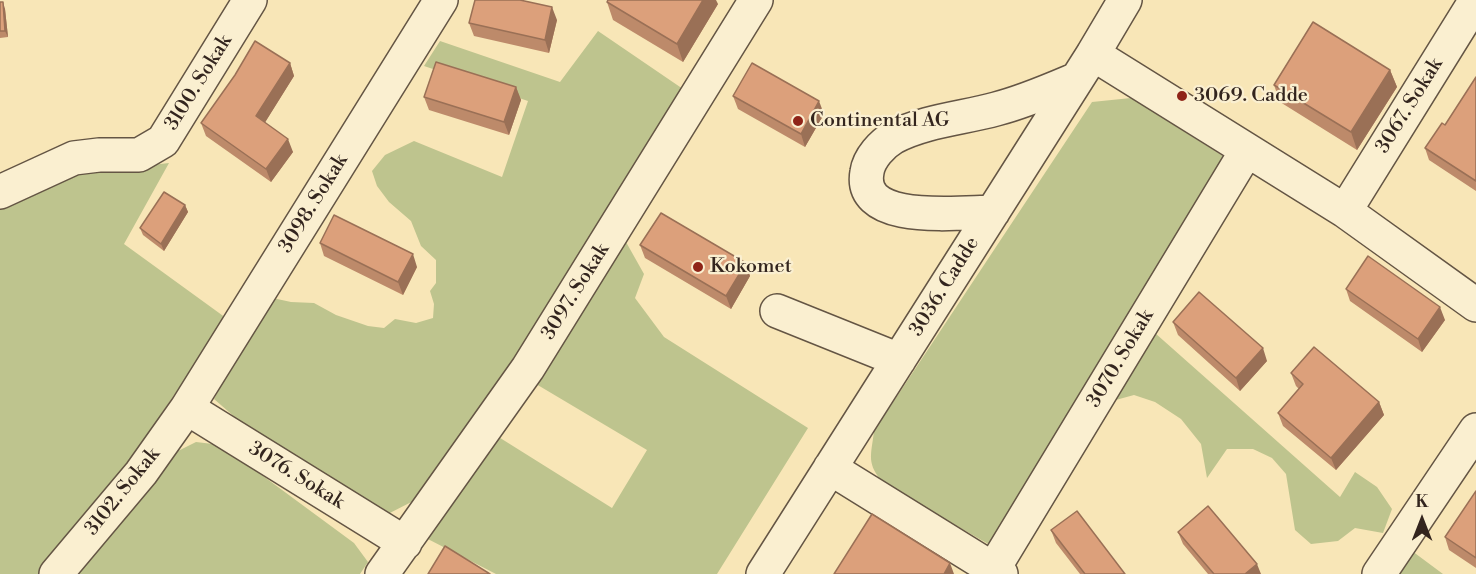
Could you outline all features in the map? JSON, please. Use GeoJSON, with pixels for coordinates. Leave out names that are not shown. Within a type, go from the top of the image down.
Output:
{"type":"FeatureCollection","features":[{"type":"Feature","properties":{"kind":"street","name":"3100. Sokak"},"geometry":{"type":"LineString","coordinates":[[0,192],[74,158],[99,155],[139,155],[163,141],[250,0]]}},
{"type":"Feature","properties":{"kind":"street","name":"3098. Sokak"},"geometry":{"type":"LineString","coordinates":[[187,408],[441,0]]}},
{"type":"Feature","properties":{"kind":"street","name":"3097. Sokak"},"geometry":{"type":"LineString","coordinates":[[382,574],[528,368],[756,0]]}},
{"type":"Feature","properties":{"kind":"street","name":"3067. Sokak"},"geometry":{"type":"LineString","coordinates":[[1345,211],[1476,0]]}},
{"type":"Feature","properties":{"kind":"street","name":"3036. Cadde"},"geometry":{"type":"LineString","coordinates":[[763,574],[1085,66],[1119,2]]}},
{"type":"Feature","properties":{"kind":"street"},"geometry":{"type":"LineString","coordinates":[[993,212],[923,213],[895,210],[882,205],[871,196],[865,181],[868,165],[878,150],[891,138],[909,130],[998,109],[1085,66],[1247,150],[1345,211],[1476,305]]}},
{"type":"Feature","properties":{"kind":"street","name":"3070. Sokak"},"geometry":{"type":"LineString","coordinates":[[998,571],[1247,150]]}},
{"type":"Feature","properties":{"kind":"street"},"geometry":{"type":"LineString","coordinates":[[777,311],[899,360]]}},
{"type":"Feature","properties":{"kind":"street","name":"3076. Sokak"},"geometry":{"type":"LineString","coordinates":[[187,408],[405,543]]}},
{"type":"Feature","properties":{"kind":"street","name":"3102. Sokak"},"geometry":{"type":"LineString","coordinates":[[56,574],[141,473],[187,408]]}},
{"type":"Feature","properties":{"kind":"street"},"geometry":{"type":"LineString","coordinates":[[1379,574],[1476,430]]}},
{"type":"Feature","properties":{"kind":"street"},"geometry":{"type":"LineString","coordinates":[[830,468],[998,571]]}},
{"type":"Feature","properties":{"kind":"green space"},"geometry":{"type":"Polygon","coordinates":[[[598,31],[683,89],[499,389],[425,495],[382,517],[252,432],[214,399],[268,297],[291,302],[314,303],[336,315],[368,326],[384,328],[395,319],[416,323],[433,318],[434,304],[430,291],[436,283],[436,260],[421,246],[411,221],[389,202],[377,186],[372,171],[385,155],[414,141],[502,177],[528,101],[424,66],[440,41],[560,82],[598,31]]]}},
{"type":"Feature","properties":{"kind":"green space"},"geometry":{"type":"Polygon","coordinates":[[[1131,98],[1223,156],[1224,167],[990,545],[884,484],[872,465],[874,431],[1092,102],[1131,98]]]}},
{"type":"Feature","properties":{"kind":"green space"},"geometry":{"type":"Polygon","coordinates":[[[169,163],[124,244],[226,318],[106,496],[39,574],[0,574],[0,207],[75,174],[169,163]]]}},
{"type":"Feature","properties":{"kind":"green space"},"geometry":{"type":"Polygon","coordinates":[[[626,242],[644,274],[635,298],[664,337],[808,428],[717,574],[496,574],[422,536],[497,436],[612,508],[647,450],[536,384],[572,320],[626,242]]]}},
{"type":"Feature","properties":{"kind":"green space"},"geometry":{"type":"Polygon","coordinates":[[[1155,333],[1340,497],[1355,472],[1377,487],[1392,509],[1383,533],[1355,528],[1338,541],[1311,544],[1295,530],[1286,474],[1272,458],[1253,449],[1227,449],[1207,478],[1201,444],[1181,419],[1155,402],[1134,395],[1112,401],[1155,333]]]}},
{"type":"Feature","properties":{"kind":"green space"},"geometry":{"type":"Polygon","coordinates":[[[196,442],[221,445],[354,543],[368,562],[360,574],[71,574],[166,457],[196,442]]]}},
{"type":"Feature","properties":{"kind":"green space"},"geometry":{"type":"Polygon","coordinates":[[[1408,548],[1443,574],[1394,574],[1408,548]]]}},
{"type":"Feature","properties":{"kind":"building"},"geometry":{"type":"Polygon","coordinates":[[[475,0],[520,0],[552,7],[545,40],[469,23],[475,0]]]}},
{"type":"Feature","properties":{"kind":"building"},"geometry":{"type":"Polygon","coordinates":[[[608,0],[703,0],[677,44],[607,2],[608,0]]]}},
{"type":"Feature","properties":{"kind":"building"},"geometry":{"type":"Polygon","coordinates":[[[0,2],[3,2],[5,31],[0,31],[0,2]]]}},
{"type":"Feature","properties":{"kind":"building"},"geometry":{"type":"Polygon","coordinates":[[[1313,22],[1390,70],[1351,132],[1274,85],[1313,22]]]}},
{"type":"Feature","properties":{"kind":"building"},"geometry":{"type":"Polygon","coordinates":[[[255,41],[290,63],[256,116],[288,139],[266,169],[201,123],[235,75],[255,41]]]}},
{"type":"Feature","properties":{"kind":"building"},"geometry":{"type":"Polygon","coordinates":[[[436,62],[516,87],[504,122],[424,97],[436,62]]]}},
{"type":"Feature","properties":{"kind":"building"},"geometry":{"type":"Polygon","coordinates":[[[752,63],[819,101],[801,134],[733,96],[752,63]]]}},
{"type":"Feature","properties":{"kind":"building"},"geometry":{"type":"Polygon","coordinates":[[[1476,77],[1476,181],[1425,148],[1442,123],[1445,125],[1476,77]]]}},
{"type":"Feature","properties":{"kind":"building"},"geometry":{"type":"Polygon","coordinates":[[[164,192],[185,205],[161,244],[140,228],[164,192]]]}},
{"type":"Feature","properties":{"kind":"building"},"geometry":{"type":"Polygon","coordinates":[[[661,213],[746,263],[726,296],[640,245],[661,213]]]}},
{"type":"Feature","properties":{"kind":"building"},"geometry":{"type":"Polygon","coordinates":[[[334,215],[413,254],[398,282],[320,243],[334,215]]]}},
{"type":"Feature","properties":{"kind":"building"},"geometry":{"type":"Polygon","coordinates":[[[1368,256],[1440,307],[1418,339],[1346,289],[1368,256]]]}},
{"type":"Feature","properties":{"kind":"building"},"geometry":{"type":"Polygon","coordinates":[[[1199,292],[1263,348],[1236,378],[1173,322],[1199,292]]]}},
{"type":"Feature","properties":{"kind":"building"},"geometry":{"type":"Polygon","coordinates":[[[1314,347],[1379,402],[1331,458],[1278,413],[1303,384],[1291,373],[1314,347]]]}},
{"type":"Feature","properties":{"kind":"building"},"geometry":{"type":"Polygon","coordinates":[[[1476,491],[1476,558],[1445,537],[1476,491]]]}},
{"type":"Feature","properties":{"kind":"building"},"geometry":{"type":"Polygon","coordinates":[[[1208,506],[1257,564],[1245,574],[1214,574],[1178,532],[1208,506]]]}},
{"type":"Feature","properties":{"kind":"building"},"geometry":{"type":"Polygon","coordinates":[[[1077,511],[1125,574],[1085,574],[1051,530],[1077,511]]]}},
{"type":"Feature","properties":{"kind":"building"},"geometry":{"type":"Polygon","coordinates":[[[872,514],[950,563],[944,574],[834,574],[872,514]]]}},
{"type":"Feature","properties":{"kind":"building"},"geometry":{"type":"Polygon","coordinates":[[[445,546],[490,574],[428,574],[445,546]]]}},
{"type":"Feature","properties":{"kind":"place","name":"3069. Cadde"},"geometry":{"type":"Point","coordinates":[1182,96]}},
{"type":"Feature","properties":{"kind":"place","name":"Continental AG"},"geometry":{"type":"Point","coordinates":[798,121]}},
{"type":"Feature","properties":{"kind":"place","name":"Kokomet"},"geometry":{"type":"Point","coordinates":[698,267]}}]}
